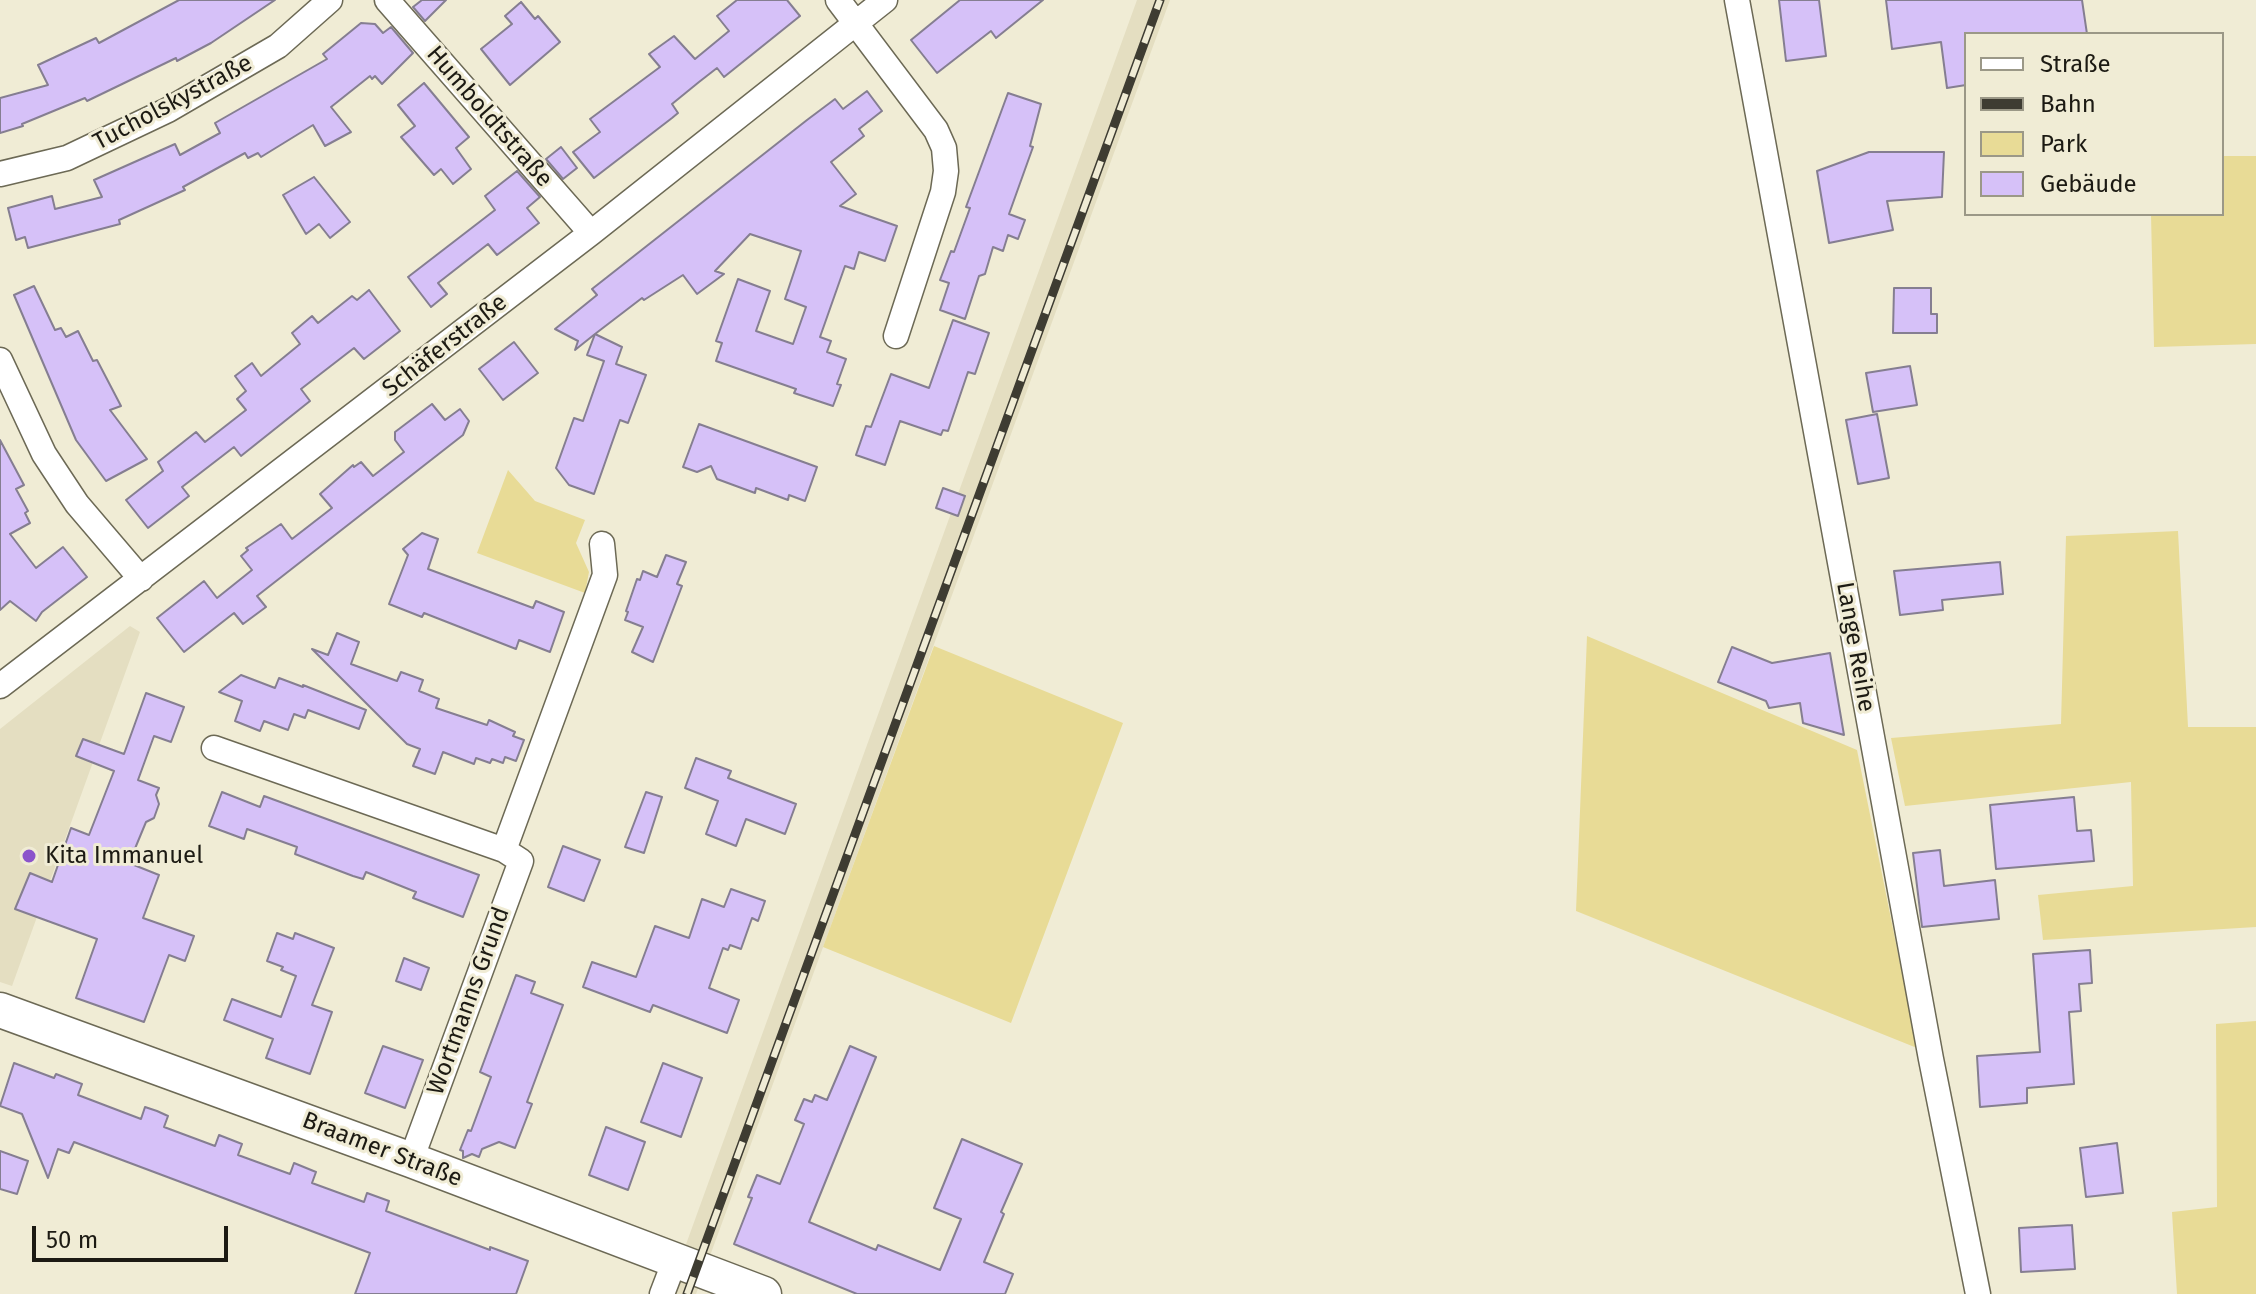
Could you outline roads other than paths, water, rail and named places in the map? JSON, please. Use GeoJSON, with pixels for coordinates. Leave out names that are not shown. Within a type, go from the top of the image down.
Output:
{"type":"FeatureCollection","features":[{"type":"Feature","properties":{"kind":"street","name":"Tucholskystraße"},"geometry":{"type":"LineString","coordinates":[[0,174],[67,158],[168,110],[278,46],[330,0]]}},
{"type":"Feature","properties":{"kind":"street","name":"Humboldtstraße"},"geometry":{"type":"LineString","coordinates":[[387,0],[591,233]]}},
{"type":"Feature","properties":{"kind":"street"},"geometry":{"type":"LineString","coordinates":[[838,0],[936,130],[944,148],[946,171],[943,192],[896,336]]}},
{"type":"Feature","properties":{"kind":"street","name":"Schäferstraße"},"geometry":{"type":"LineString","coordinates":[[0,686],[591,233],[885,0]]}},
{"type":"Feature","properties":{"kind":"street","name":"Lange Reihe"},"geometry":{"type":"LineString","coordinates":[[1737,0],[1931,1059],[1978,1294]]}},
{"type":"Feature","properties":{"kind":"street"},"geometry":{"type":"LineString","coordinates":[[0,360],[44,454],[77,504],[141,579]]}},
{"type":"Feature","properties":{"kind":"street"},"geometry":{"type":"LineString","coordinates":[[214,748],[504,850],[605,575],[602,544]]}},
{"type":"Feature","properties":{"kind":"street","name":"Wortmanns Grund"},"geometry":{"type":"LineString","coordinates":[[411,1160],[521,861],[504,850]]}},
{"type":"Feature","properties":{"kind":"street","name":"Braamer Straße"},"geometry":{"type":"LineString","coordinates":[[0,1010],[411,1160],[764,1294]]}},
{"type":"Feature","properties":{"kind":"street"},"geometry":{"type":"LineString","coordinates":[[662,1294],[675,1260]]}},
{"type":"Feature","properties":{"kind":"railway"},"geometry":{"type":"LineString","coordinates":[[687,1294],[1160,0]]}},
{"type":"Feature","properties":{"kind":"place","name":"Kita Immanuel"},"geometry":{"type":"Point","coordinates":[29,856]}}]}
